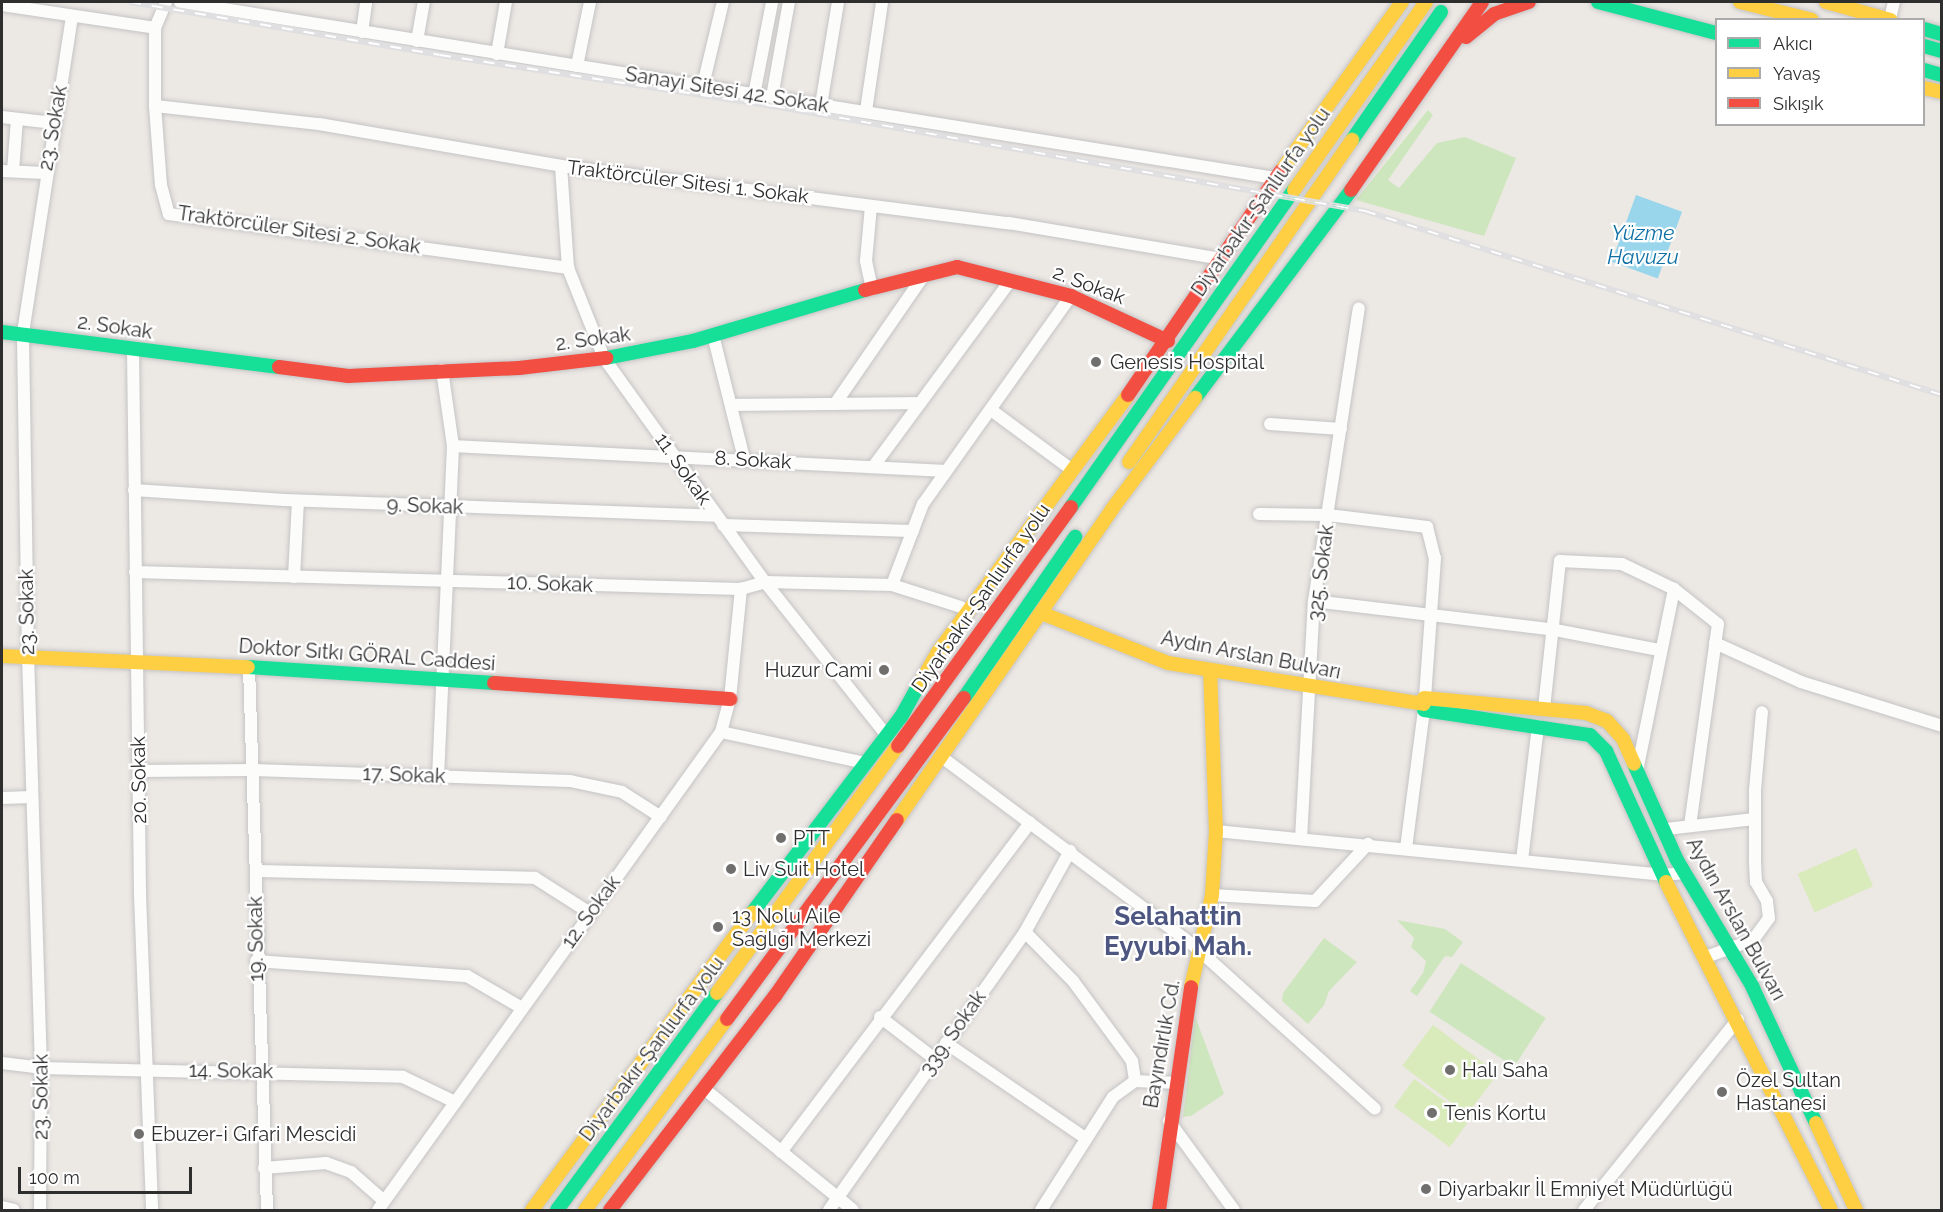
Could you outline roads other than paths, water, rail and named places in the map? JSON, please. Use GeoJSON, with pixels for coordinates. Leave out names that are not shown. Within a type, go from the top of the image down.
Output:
{"type":"FeatureCollection","features":[{"type":"Feature","properties":{"kind":"main road"},"geometry":{"type":"LineString","coordinates":[[532,1210],[772,885],[886,736],[938,652],[1168,341],[1275,178],[1402,2]]}},
{"type":"Feature","properties":{"kind":"main road","name":"Diyarbakır-Şanlıurfa yolu"},"geometry":{"type":"LineString","coordinates":[[557,1210],[759,937],[1036,554],[1426,2]]}},
{"type":"Feature","properties":{"kind":"main road"},"geometry":{"type":"LineString","coordinates":[[1460,34],[1465,2]]}},
{"type":"Feature","properties":{"kind":"main road"},"geometry":{"type":"LineString","coordinates":[[610,1210],[704,1088],[821,929],[943,758],[1112,509],[1449,51],[1482,2]]}},
{"type":"Feature","properties":{"kind":"main road"},"geometry":{"type":"LineString","coordinates":[[1449,51],[1494,14],[1529,2]]}},
{"type":"Feature","properties":{"kind":"main road"},"geometry":{"type":"LineString","coordinates":[[1598,2],[1715,33]]}},
{"type":"Feature","properties":{"kind":"main road"},"geometry":{"type":"LineString","coordinates":[[1655,2],[1676,7]]}},
{"type":"Feature","properties":{"kind":"main road"},"geometry":{"type":"LineString","coordinates":[[1740,2],[1804,18]]}},
{"type":"Feature","properties":{"kind":"main road"},"geometry":{"type":"LineString","coordinates":[[1826,2],[1886,18]]}},
{"type":"Feature","properties":{"kind":"main road"},"geometry":{"type":"LineString","coordinates":[[1364,57],[1382,6]]}},
{"type":"Feature","properties":{"kind":"main road"},"geometry":{"type":"LineString","coordinates":[[585,1210],[929,748],[1025,607],[1288,236],[1441,12]]}},
{"type":"Feature","properties":{"kind":"main road"},"geometry":{"type":"LineString","coordinates":[[1925,30],[1941,34]]}},
{"type":"Feature","properties":{"kind":"main road"},"geometry":{"type":"LineString","coordinates":[[1925,47],[1941,51]]}},
{"type":"Feature","properties":{"kind":"main road"},"geometry":{"type":"LineString","coordinates":[[1925,71],[1941,75]]}},
{"type":"Feature","properties":{"kind":"main road"},"geometry":{"type":"LineString","coordinates":[[1925,88],[1941,92]]}},
{"type":"Feature","properties":{"kind":"main road","name":"2. Sokak"},"geometry":{"type":"LineString","coordinates":[[2,332],[348,376],[519,368],[604,358],[713,335],[957,267],[1071,296],[1168,341]]}},
{"type":"Feature","properties":{"kind":"main road"},"geometry":{"type":"LineString","coordinates":[[1165,438],[1202,359]]}},
{"type":"Feature","properties":{"kind":"main road"},"geometry":{"type":"LineString","coordinates":[[1036,554],[1059,488]]}},
{"type":"Feature","properties":{"kind":"main road","name":"Aydın Arslan Bulvarı"},"geometry":{"type":"LineString","coordinates":[[1041,613],[1168,663],[1311,688],[1424,704],[1590,735],[1606,751],[1662,875],[1738,1019],[1831,1210]]}},
{"type":"Feature","properties":{"kind":"main road","name":"Doktor Sıtkı GÖRAL Caddesi"},"geometry":{"type":"LineString","coordinates":[[2,656],[136,659],[730,699]]}},
{"type":"Feature","properties":{"kind":"main road","name":"Bayındırlık Cd."},"geometry":{"type":"LineString","coordinates":[[1159,1210],[1169,1121],[1177,1083],[1197,948],[1212,895],[1216,831],[1210,670]]}},
{"type":"Feature","properties":{"kind":"main road","name":"Aydın Arslan Bulvarı"},"geometry":{"type":"LineString","coordinates":[[1424,704],[1544,708],[1586,713],[1606,721],[1623,738],[1636,775],[1666,829],[1686,873],[1733,950],[1856,1210]]}},
{"type":"Feature","properties":{"kind":"main road"},"geometry":{"type":"LineString","coordinates":[[759,937],[772,885]]}},
{"type":"Feature","properties":{"kind":"main road"},"geometry":{"type":"LineString","coordinates":[[694,1063],[821,929]]}},
{"type":"Feature","properties":{"kind":"main road"},"geometry":{"type":"LineString","coordinates":[[607,1108],[684,1039]]}},
{"type":"Feature","properties":{"kind":"street","name":"Traktörcüler Sitesi 2. Sokak"},"geometry":{"type":"LineString","coordinates":[[166,2],[155,28],[155,106],[161,185],[169,214],[568,268]]}},
{"type":"Feature","properties":{"kind":"street","name":"Sanayi Sitesi 42. Sokak"},"geometry":{"type":"LineString","coordinates":[[180,2],[1275,178]]}},
{"type":"Feature","properties":{"kind":"street"},"geometry":{"type":"LineString","coordinates":[[363,32],[366,2]]}},
{"type":"Feature","properties":{"kind":"street"},"geometry":{"type":"LineString","coordinates":[[417,41],[424,2]]}},
{"type":"Feature","properties":{"kind":"street"},"geometry":{"type":"LineString","coordinates":[[497,54],[506,2]]}},
{"type":"Feature","properties":{"kind":"street"},"geometry":{"type":"LineString","coordinates":[[577,66],[590,2]]}},
{"type":"Feature","properties":{"kind":"street"},"geometry":{"type":"LineString","coordinates":[[703,86],[723,2]]}},
{"type":"Feature","properties":{"kind":"street"},"geometry":{"type":"LineString","coordinates":[[754,95],[772,2]]}},
{"type":"Feature","properties":{"kind":"street"},"geometry":{"type":"LineString","coordinates":[[772,97],[789,2]]}},
{"type":"Feature","properties":{"kind":"street"},"geometry":{"type":"LineString","coordinates":[[821,105],[838,2]]}},
{"type":"Feature","properties":{"kind":"street"},"geometry":{"type":"LineString","coordinates":[[866,111],[882,2]]}},
{"type":"Feature","properties":{"kind":"street"},"geometry":{"type":"LineString","coordinates":[[1890,18],[1894,2]]}},
{"type":"Feature","properties":{"kind":"street"},"geometry":{"type":"LineString","coordinates":[[2,5],[155,28]]}},
{"type":"Feature","properties":{"kind":"street","name":"23. Sokak"},"geometry":{"type":"LineString","coordinates":[[40,1210],[41,1068],[28,656],[23,333],[45,173],[72,16]]}},
{"type":"Feature","properties":{"kind":"street","name":"Traktörcüler Sitesi 1. Sokak"},"geometry":{"type":"LineString","coordinates":[[155,106],[320,124],[561,166],[1009,224],[1221,259]]}},
{"type":"Feature","properties":{"kind":"street"},"geometry":{"type":"LineString","coordinates":[[2,117],[54,123]]}},
{"type":"Feature","properties":{"kind":"street"},"geometry":{"type":"LineString","coordinates":[[17,119],[7,171],[45,173]]}},
{"type":"Feature","properties":{"kind":"street","name":"11. Sokak"},"geometry":{"type":"LineString","coordinates":[[561,166],[568,268],[604,358],[765,582],[886,736]]}},
{"type":"Feature","properties":{"kind":"street"},"geometry":{"type":"LineString","coordinates":[[872,206],[866,261],[872,290]]}},
{"type":"Feature","properties":{"kind":"street"},"geometry":{"type":"LineString","coordinates":[[835,404],[924,275]]}},
{"type":"Feature","properties":{"kind":"street"},"geometry":{"type":"LineString","coordinates":[[873,467],[1011,280]]}},
{"type":"Feature","properties":{"kind":"street"},"geometry":{"type":"LineString","coordinates":[[892,585],[923,504],[1071,296]]}},
{"type":"Feature","properties":{"kind":"street","name":"325. Sokak"},"geometry":{"type":"LineString","coordinates":[[1301,839],[1314,601],[1359,308]]}},
{"type":"Feature","properties":{"kind":"street"},"geometry":{"type":"LineString","coordinates":[[713,335],[744,458]]}},
{"type":"Feature","properties":{"kind":"street","name":"20. Sokak"},"geometry":{"type":"LineString","coordinates":[[133,350],[136,659],[152,1210]]}},
{"type":"Feature","properties":{"kind":"street"},"geometry":{"type":"LineString","coordinates":[[438,777],[445,679],[453,446],[442,370]]}},
{"type":"Feature","properties":{"kind":"street"},"geometry":{"type":"LineString","coordinates":[[731,405],[920,403]]}},
{"type":"Feature","properties":{"kind":"street"},"geometry":{"type":"LineString","coordinates":[[990,410],[1072,470]]}},
{"type":"Feature","properties":{"kind":"street"},"geometry":{"type":"LineString","coordinates":[[1270,424],[1341,429]]}},
{"type":"Feature","properties":{"kind":"street","name":"8. Sokak"},"geometry":{"type":"LineString","coordinates":[[453,446],[744,458],[945,471]]}},
{"type":"Feature","properties":{"kind":"street","name":"9. Sokak"},"geometry":{"type":"LineString","coordinates":[[134,490],[298,501],[913,531]]}},
{"type":"Feature","properties":{"kind":"street"},"geometry":{"type":"LineString","coordinates":[[294,577],[298,501]]}},
{"type":"Feature","properties":{"kind":"street"},"geometry":{"type":"LineString","coordinates":[[1259,514],[1328,516],[1426,527],[1435,558],[1424,704],[1406,848]]}},
{"type":"Feature","properties":{"kind":"street"},"geometry":{"type":"LineString","coordinates":[[1544,708],[1550,628],[1560,561],[1622,564],[1674,589],[1718,624],[1690,825]]}},
{"type":"Feature","properties":{"kind":"street","name":"10. Sokak"},"geometry":{"type":"LineString","coordinates":[[135,572],[741,589],[765,582],[892,585],[961,607]]}},
{"type":"Feature","properties":{"kind":"street","name":"12. Sokak"},"geometry":{"type":"LineString","coordinates":[[381,1206],[721,732],[730,699],[741,589]]}},
{"type":"Feature","properties":{"kind":"street"},"geometry":{"type":"LineString","coordinates":[[1636,775],[1659,650],[1674,589]]}},
{"type":"Feature","properties":{"kind":"street"},"geometry":{"type":"LineString","coordinates":[[1314,601],[1550,628],[1659,650]]}},
{"type":"Feature","properties":{"kind":"street"},"geometry":{"type":"LineString","coordinates":[[1715,643],[1801,682],[1941,726]]}},
{"type":"Feature","properties":{"kind":"street","name":"19. Sokak"},"geometry":{"type":"LineString","coordinates":[[249,667],[254,770],[256,961],[267,1210]]}},
{"type":"Feature","properties":{"kind":"street"},"geometry":{"type":"LineString","coordinates":[[1706,957],[1733,950],[1753,940],[1769,918],[1767,901],[1756,882],[1754,819],[1762,712]]}},
{"type":"Feature","properties":{"kind":"street"},"geometry":{"type":"LineString","coordinates":[[1522,860],[1538,726]]}},
{"type":"Feature","properties":{"kind":"street"},"geometry":{"type":"LineString","coordinates":[[721,732],[865,763]]}},
{"type":"Feature","properties":{"kind":"street"},"geometry":{"type":"LineString","coordinates":[[943,758],[1197,948],[1374,1109]]}},
{"type":"Feature","properties":{"kind":"street","name":"17. Sokak"},"geometry":{"type":"LineString","coordinates":[[139,771],[254,770],[570,781],[622,792],[661,817]]}},
{"type":"Feature","properties":{"kind":"street"},"geometry":{"type":"LineString","coordinates":[[2,798],[32,797]]}},
{"type":"Feature","properties":{"kind":"street"},"geometry":{"type":"LineString","coordinates":[[1666,829],[1754,819]]}},
{"type":"Feature","properties":{"kind":"street"},"geometry":{"type":"LineString","coordinates":[[781,1152],[880,1017],[1029,823]]}},
{"type":"Feature","properties":{"kind":"street"},"geometry":{"type":"LineString","coordinates":[[1216,831],[1368,844],[1662,875],[1686,873]]}},
{"type":"Feature","properties":{"kind":"street"},"geometry":{"type":"LineString","coordinates":[[1212,895],[1315,901],[1368,844]]}},
{"type":"Feature","properties":{"kind":"street","name":"339. Sokak"},"geometry":{"type":"LineString","coordinates":[[829,1210],[1025,932],[1070,851]]}},
{"type":"Feature","properties":{"kind":"street"},"geometry":{"type":"LineString","coordinates":[[256,871],[535,878],[590,913]]}},
{"type":"Feature","properties":{"kind":"street"},"geometry":{"type":"LineString","coordinates":[[1025,932],[1086,999],[1132,1061],[1135,1081]]}},
{"type":"Feature","properties":{"kind":"street"},"geometry":{"type":"LineString","coordinates":[[256,961],[467,976],[522,1008]]}},
{"type":"Feature","properties":{"kind":"street"},"geometry":{"type":"LineString","coordinates":[[880,1017],[935,1059]]}},
{"type":"Feature","properties":{"kind":"street"},"geometry":{"type":"LineString","coordinates":[[1584,1210],[1738,1019]]}},
{"type":"Feature","properties":{"kind":"street"},"geometry":{"type":"LineString","coordinates":[[946,1043],[1084,1137]]}},
{"type":"Feature","properties":{"kind":"street","name":"14. Sokak"},"geometry":{"type":"LineString","coordinates":[[2,1063],[41,1068],[260,1071],[403,1077],[455,1102]]}},
{"type":"Feature","properties":{"kind":"street"},"geometry":{"type":"LineString","coordinates":[[1041,1210],[1084,1137],[1113,1097],[1135,1081],[1177,1083]]}},
{"type":"Feature","properties":{"kind":"street"},"geometry":{"type":"LineString","coordinates":[[704,1088],[853,1210]]}},
{"type":"Feature","properties":{"kind":"street"},"geometry":{"type":"LineString","coordinates":[[1169,1121],[1234,1210]]}},
{"type":"Feature","properties":{"kind":"street"},"geometry":{"type":"LineString","coordinates":[[264,1168],[326,1163],[351,1172],[381,1206]]}},
{"type":"Feature","properties":{"kind":"street"},"geometry":{"type":"LineString","coordinates":[[2,1207],[14,1210]]}},
{"type":"Feature","properties":{"kind":"water","name":"Yüzme Havuzu"},"geometry":{"type":"Polygon","coordinates":[[[1636,195],[1682,212],[1658,278],[1612,262],[1636,195]]]}},
{"type":"Feature","properties":{"kind":"railway"},"geometry":{"type":"LineString","coordinates":[[130,2],[440,55],[774,106],[1365,211],[1942,395]]}},
{"type":"Feature","properties":{"kind":"place","name":"Genesis Hospital"},"geometry":{"type":"Point","coordinates":[1096,362]}},
{"type":"Feature","properties":{"kind":"place","name":"Huzur Cami"},"geometry":{"type":"Point","coordinates":[884,670]}},
{"type":"Feature","properties":{"kind":"place","name":"PTT"},"geometry":{"type":"Point","coordinates":[781,838]}},
{"type":"Feature","properties":{"kind":"place","name":"Liv Suit Hotel"},"geometry":{"type":"Point","coordinates":[731,869]}},
{"type":"Feature","properties":{"kind":"place","name":"13 Nolu Aile Sağlığı Merkezi"},"geometry":{"type":"Point","coordinates":[718,927]}},
{"type":"Feature","properties":{"kind":"place","name":"Halı Saha"},"geometry":{"type":"Point","coordinates":[1450,1070]}},
{"type":"Feature","properties":{"kind":"place","name":"Özel Sultan Hastanesi"},"geometry":{"type":"Point","coordinates":[1722,1092]}},
{"type":"Feature","properties":{"kind":"place","name":"Tenis Kortu"},"geometry":{"type":"Point","coordinates":[1432,1113]}},
{"type":"Feature","properties":{"kind":"place","name":"Ebuzer-i Gıfari Mescidi"},"geometry":{"type":"Point","coordinates":[139,1134]}},
{"type":"Feature","properties":{"kind":"place","name":"Diyarbakır İl Emniyet Müdürlüğü"},"geometry":{"type":"Point","coordinates":[1426,1189]}},
{"type":"Feature","properties":{"kind":"district","name":"Selahattin Eyyubi Mah."},"geometry":{"type":"Point","coordinates":[1178,932]}}]}
